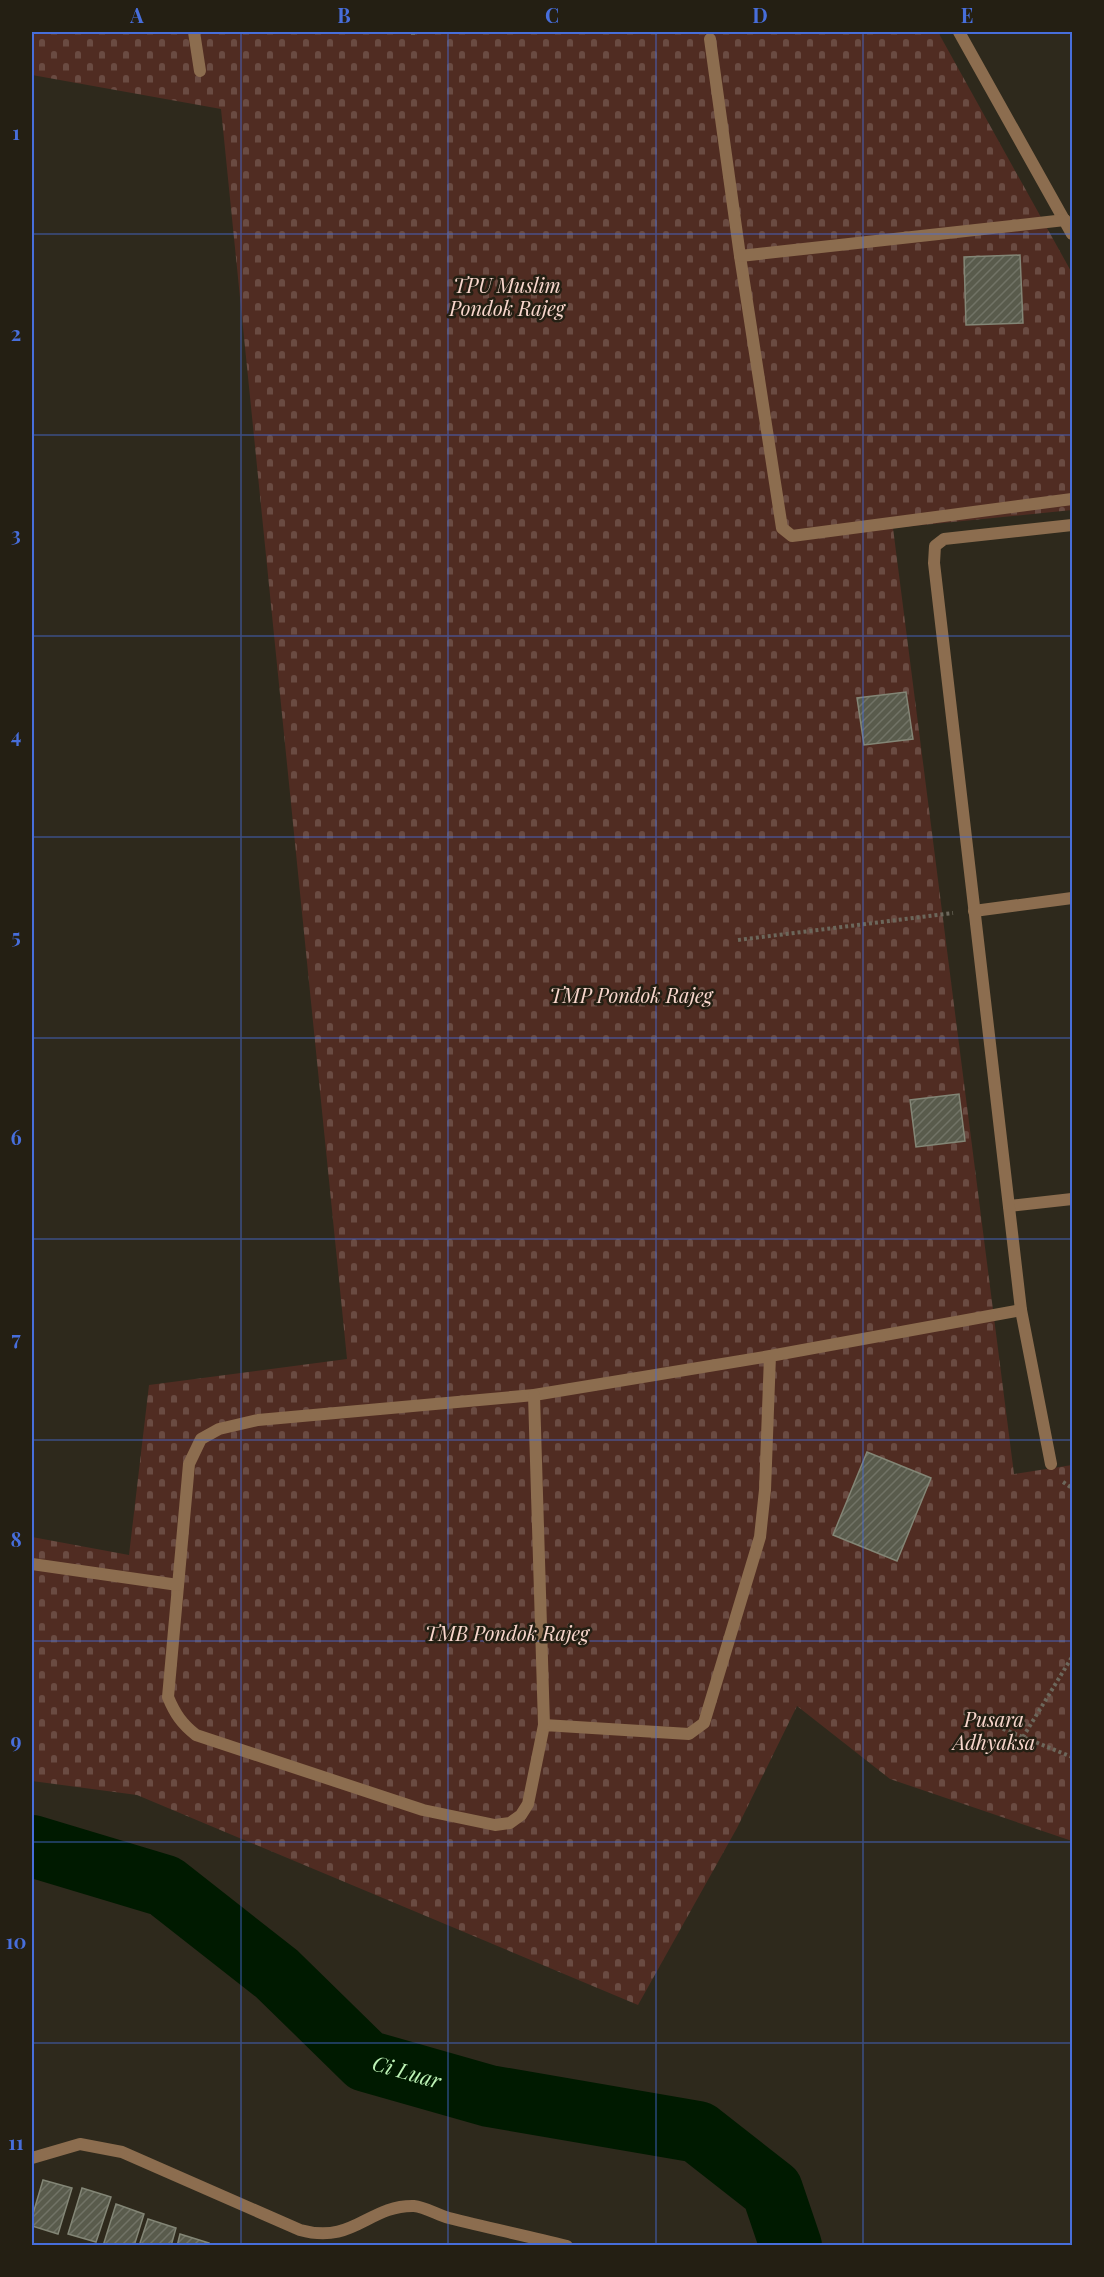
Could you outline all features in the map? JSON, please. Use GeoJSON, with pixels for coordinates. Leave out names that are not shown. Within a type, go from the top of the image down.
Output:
{"type":"FeatureCollection","features":[{"type":"Feature","properties":{"kind":"street"},"geometry":{"type":"LineString","coordinates":[[194,32],[200,71]]}},
{"type":"Feature","properties":{"kind":"street"},"geometry":{"type":"LineString","coordinates":[[959,32],[1072,234]]}},
{"type":"Feature","properties":{"kind":"street"},"geometry":{"type":"LineString","coordinates":[[710,39],[740,256],[782,528],[792,536],[1072,499]]}},
{"type":"Feature","properties":{"kind":"street"},"geometry":{"type":"LineString","coordinates":[[740,256],[1065,220]]}},
{"type":"Feature","properties":{"kind":"street"},"geometry":{"type":"LineString","coordinates":[[1051,1464],[1021,1310],[934,563],[935,546],[944,539],[1072,525]]}},
{"type":"Feature","properties":{"kind":"street"},"geometry":{"type":"LineString","coordinates":[[974,911],[1072,898]]}},
{"type":"Feature","properties":{"kind":"street"},"geometry":{"type":"LineString","coordinates":[[1009,1206],[1072,1199]]}},
{"type":"Feature","properties":{"kind":"street"},"geometry":{"type":"LineString","coordinates":[[534,1395],[544,1725],[528,1804],[521,1815],[510,1823],[495,1825],[423,1810],[196,1736],[182,1724],[168,1697],[189,1464],[201,1439],[219,1429],[258,1420],[534,1395],[770,1356],[1021,1310]]}},
{"type":"Feature","properties":{"kind":"street"},"geometry":{"type":"LineString","coordinates":[[544,1725],[689,1734],[704,1723],[760,1537],[765,1491],[770,1356]]}},
{"type":"Feature","properties":{"kind":"street"},"geometry":{"type":"LineString","coordinates":[[32,1564],[178,1585]]}},
{"type":"Feature","properties":{"kind":"street"},"geometry":{"type":"LineString","coordinates":[[32,2158],[80,2144],[122,2152],[300,2230],[318,2235],[340,2234],[393,2209],[416,2206],[447,2217],[567,2246]]}},
{"type":"Feature","properties":{"kind":"path"},"geometry":{"type":"LineString","coordinates":[[413,32],[413,38]]}},
{"type":"Feature","properties":{"kind":"path"},"geometry":{"type":"LineString","coordinates":[[738,940],[974,911]]}},
{"type":"Feature","properties":{"kind":"path"},"geometry":{"type":"LineString","coordinates":[[1023,1737],[1072,1657]]}},
{"type":"Feature","properties":{"kind":"path"},"geometry":{"type":"LineString","coordinates":[[963,1713],[1072,1757]]}},
{"type":"Feature","properties":{"kind":"green space"},"geometry":{"type":"Polygon","coordinates":[[[32,32],[938,32],[1072,273],[1072,510],[893,528],[1014,1474],[1072,1465],[1072,1841],[890,1779],[797,1706],[737,1828],[638,2005],[137,1795],[32,1781],[32,1537],[129,1555],[149,1385],[347,1359],[221,109],[32,75],[32,32]]]}},
{"type":"Feature","properties":{"kind":"building"},"geometry":{"type":"Polygon","coordinates":[[[1020,255],[1023,323],[966,325],[964,257],[1020,255]]]}},
{"type":"Feature","properties":{"kind":"building"},"geometry":{"type":"Polygon","coordinates":[[[906,692],[913,739],[864,745],[857,698],[906,692]]]}},
{"type":"Feature","properties":{"kind":"building"},"geometry":{"type":"Polygon","coordinates":[[[959,1094],[965,1141],[916,1147],[910,1100],[959,1094]]]}},
{"type":"Feature","properties":{"kind":"building"},"geometry":{"type":"Polygon","coordinates":[[[867,1452],[931,1478],[897,1561],[833,1535],[867,1452]]]}},
{"type":"Feature","properties":{"kind":"building"},"geometry":{"type":"Polygon","coordinates":[[[43,2180],[72,2188],[58,2234],[32,2226],[32,2217],[43,2180]]]}},
{"type":"Feature","properties":{"kind":"building"},"geometry":{"type":"Polygon","coordinates":[[[82,2188],[111,2197],[96,2242],[68,2234],[82,2188]]]}},
{"type":"Feature","properties":{"kind":"building"},"geometry":{"type":"Polygon","coordinates":[[[116,2204],[144,2214],[134,2246],[103,2246],[116,2204]]]}},
{"type":"Feature","properties":{"kind":"building"},"geometry":{"type":"Polygon","coordinates":[[[148,2219],[176,2228],[171,2246],[139,2246],[148,2219]]]}},
{"type":"Feature","properties":{"kind":"building"},"geometry":{"type":"Polygon","coordinates":[[[180,2234],[209,2243],[208,2246],[177,2246],[180,2234]]]}},
{"type":"Feature","properties":{"kind":"waterway","name":"Ci Luar"},"geometry":{"type":"LineString","coordinates":[[32,1846],[165,1886],[277,1974],[366,2061],[489,2096],[698,2132],[772,2190],[791,2246]]}},
{"type":"Feature","properties":{"kind":"park label","name":"TPU Muslim Pondok Rajeg"},"geometry":{"type":"Point","coordinates":[507,298]}},
{"type":"Feature","properties":{"kind":"park label","name":"TMP Pondok Rajeg"},"geometry":{"type":"Point","coordinates":[631,996]}},
{"type":"Feature","properties":{"kind":"park label","name":"TMB Pondok Rajeg"},"geometry":{"type":"Point","coordinates":[507,1634]}},
{"type":"Feature","properties":{"kind":"park label","name":"Pusara Adhyaksa"},"geometry":{"type":"Point","coordinates":[994,1732]}}]}
